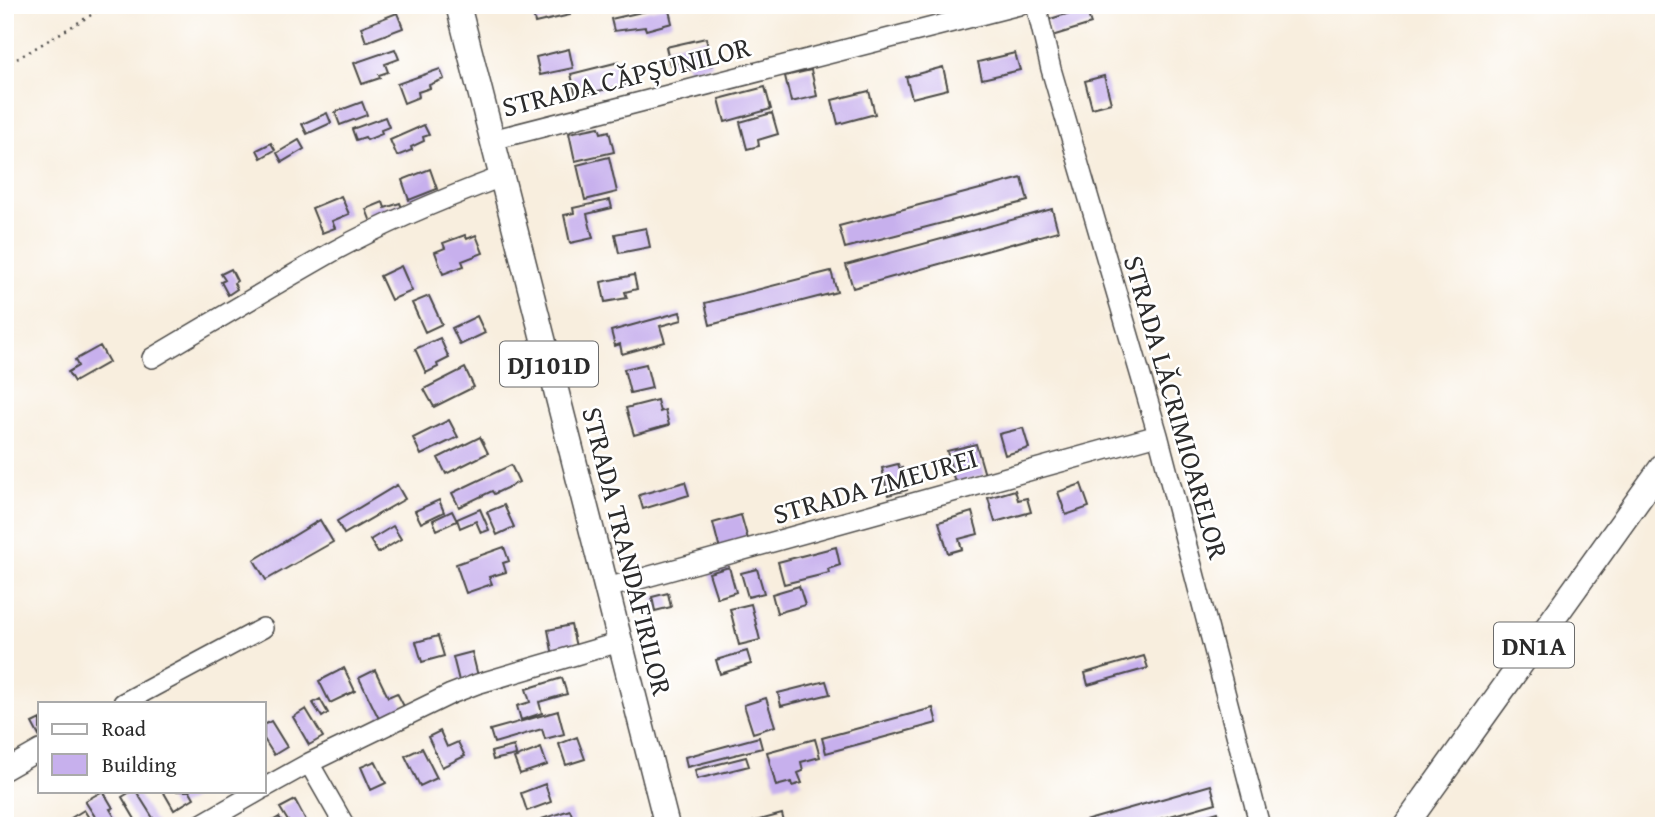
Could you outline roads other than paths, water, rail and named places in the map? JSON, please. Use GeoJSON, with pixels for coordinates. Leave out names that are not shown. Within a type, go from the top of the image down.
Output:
{"type":"FeatureCollection","features":[{"type":"Feature","properties":{"kind":"main road","name":"STRADA TRANDAFIRILOR"},"geometry":{"type":"LineString","coordinates":[[458,5],[667,826]]}},
{"type":"Feature","properties":{"kind":"main road","name":"DN1A"},"geometry":{"type":"LineString","coordinates":[[1405,826],[1664,464]]}},
{"type":"Feature","properties":{"kind":"street","name":"STRADA CĂPȘUNILOR"},"geometry":{"type":"LineString","coordinates":[[492,139],[1019,5]]}},
{"type":"Feature","properties":{"kind":"street","name":"STRADA LĂCRIMIOARELOR"},"geometry":{"type":"LineString","coordinates":[[1036,5],[1051,69],[1158,435],[1260,826]]}},
{"type":"Feature","properties":{"kind":"street"},"geometry":{"type":"LineString","coordinates":[[152,358],[337,250],[435,203],[501,177]]}},
{"type":"Feature","properties":{"kind":"street","name":"STRADA ZMEUREI"},"geometry":{"type":"LineString","coordinates":[[607,588],[1158,435]]}},
{"type":"Feature","properties":{"kind":"street"},"geometry":{"type":"LineString","coordinates":[[124,702],[263,628]]}},
{"type":"Feature","properties":{"kind":"street"},"geometry":{"type":"LineString","coordinates":[[266,787],[309,762],[451,694],[620,642]]}},
{"type":"Feature","properties":{"kind":"street"},"geometry":{"type":"LineString","coordinates":[[5,770],[38,751]]}},
{"type":"Feature","properties":{"kind":"street"},"geometry":{"type":"LineString","coordinates":[[309,762],[345,826]]}},
{"type":"Feature","properties":{"kind":"street"},"geometry":{"type":"LineString","coordinates":[[198,826],[257,792]]}}]}
